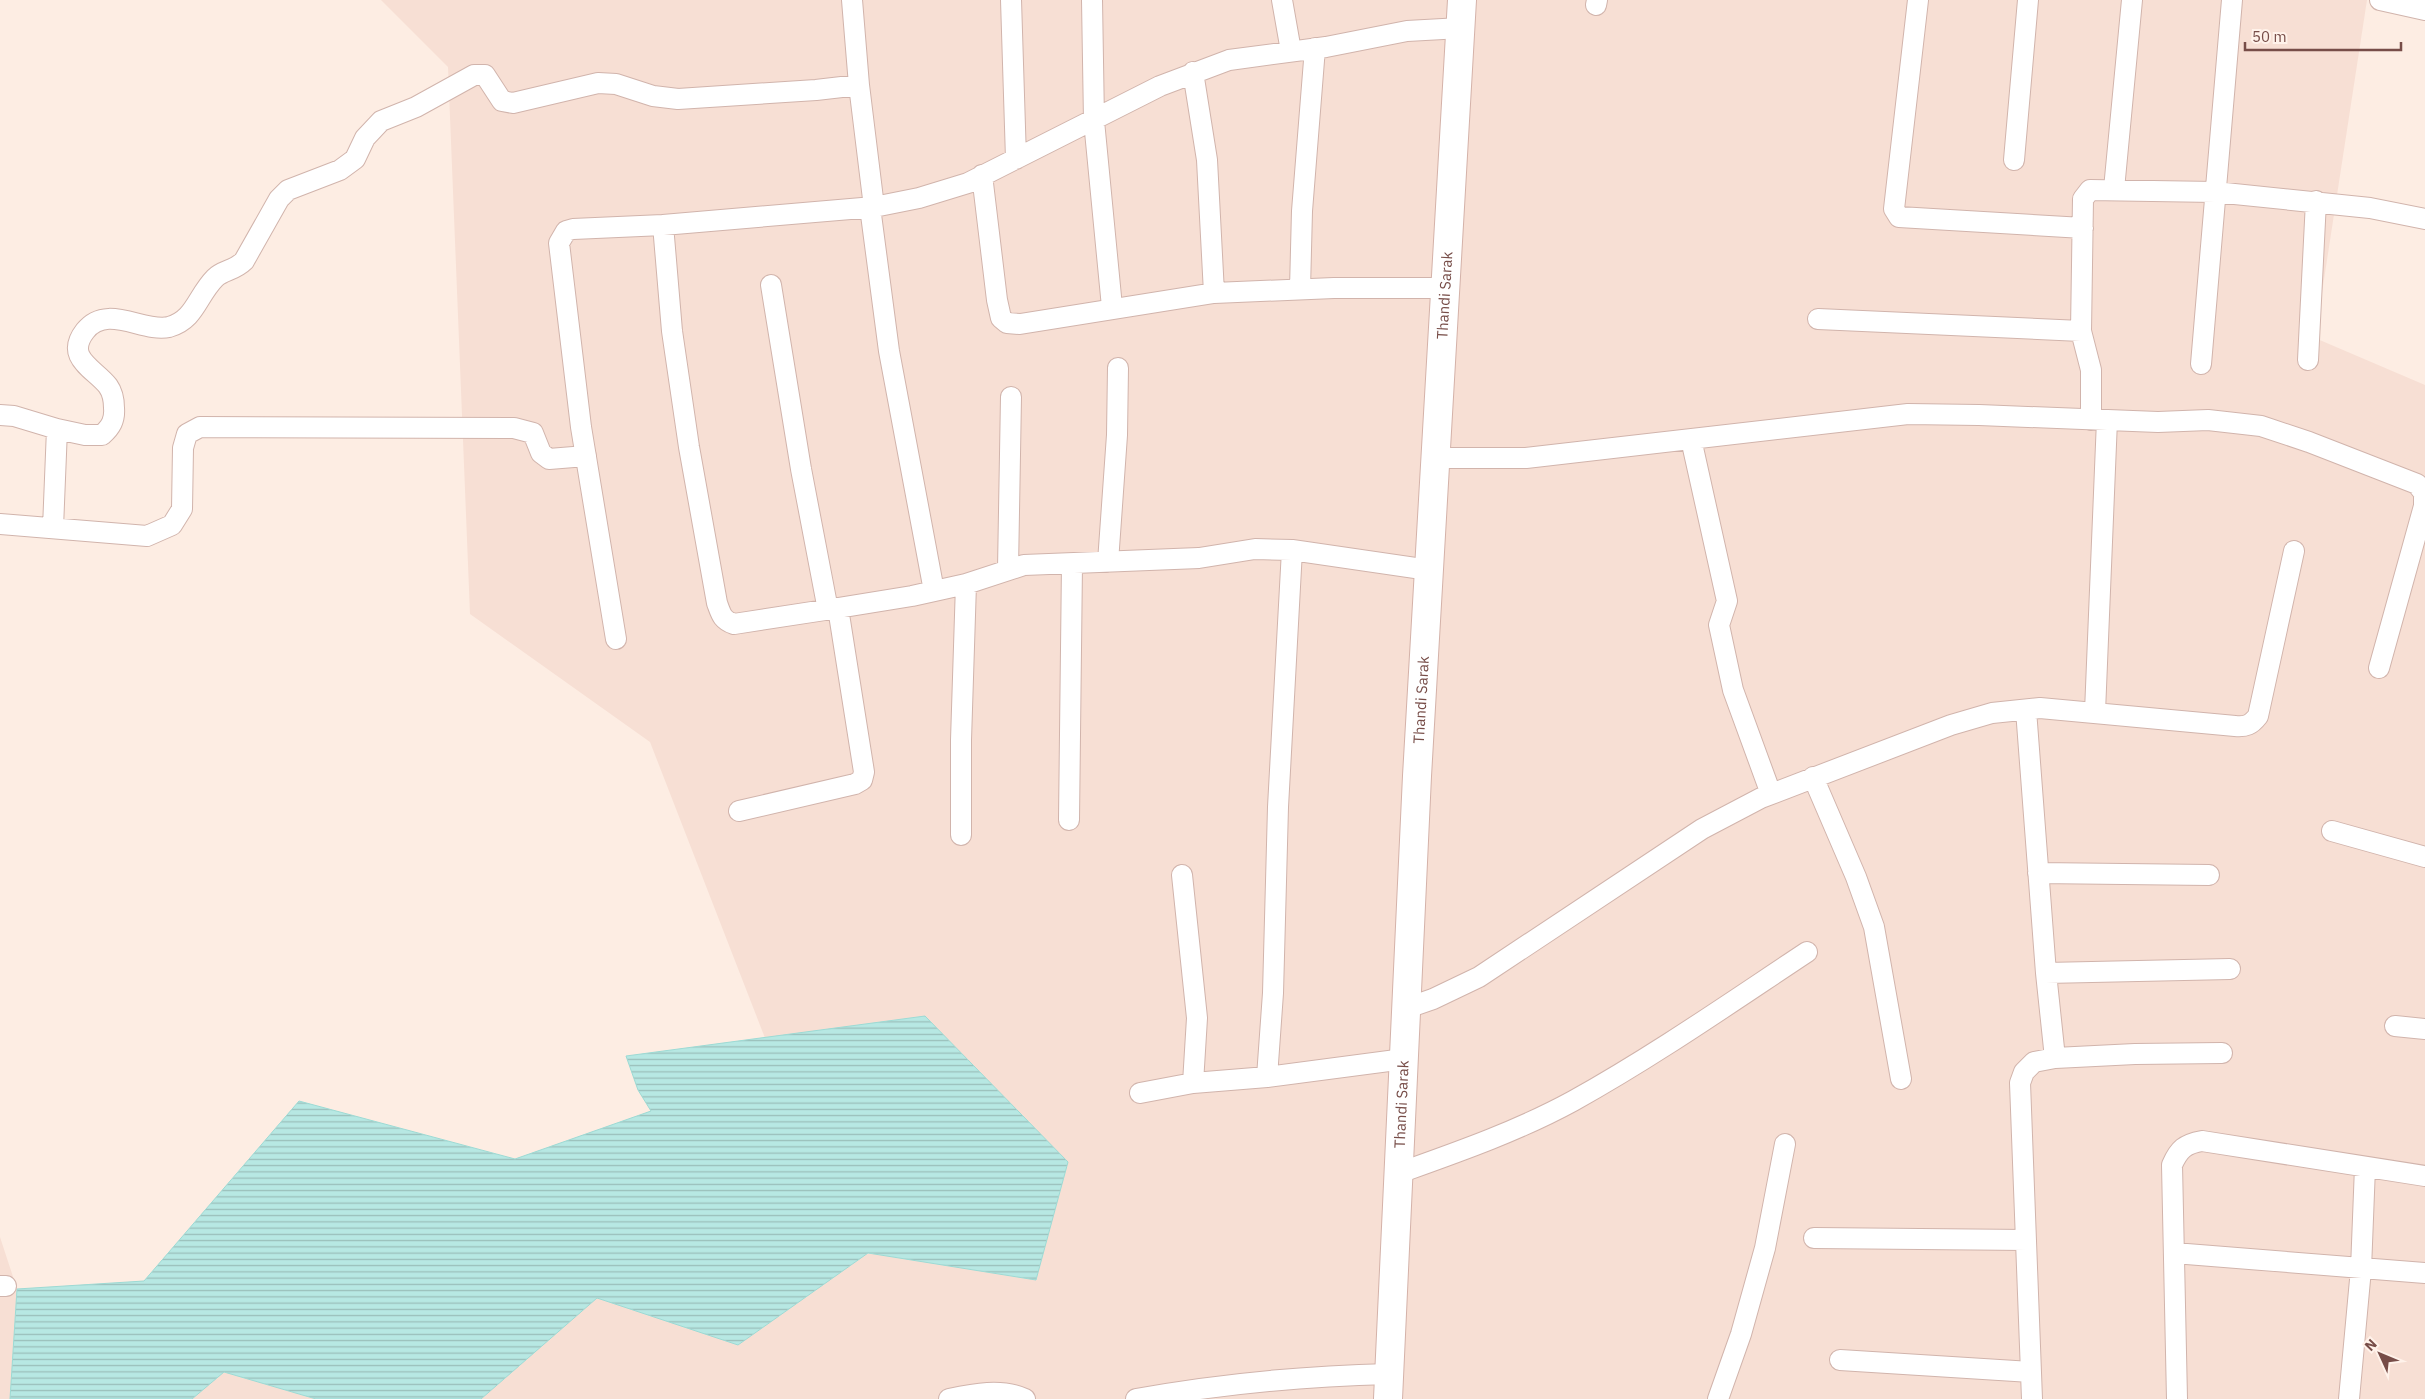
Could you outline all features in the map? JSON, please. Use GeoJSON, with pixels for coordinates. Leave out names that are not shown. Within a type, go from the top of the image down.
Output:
{"type":"FeatureCollection","features":[{"type":"Feature","properties":{"kind":"main road","name":"Thandi Sarak"},"geometry":{"type":"LineString","coordinates":[[1389,1387],[1406,1008],[1429,570],[1462,0]]}},
{"type":"Feature","properties":{"kind":"street"},"geometry":{"type":"LineString","coordinates":[[852,0],[872,207],[889,350],[934,591]]}},
{"type":"Feature","properties":{"kind":"street"},"geometry":{"type":"LineString","coordinates":[[1010,0],[1016,159]]}},
{"type":"Feature","properties":{"kind":"street"},"geometry":{"type":"LineString","coordinates":[[1092,0],[1094,121],[1112,307]]}},
{"type":"Feature","properties":{"kind":"street"},"geometry":{"type":"LineString","coordinates":[[1282,0],[1291,52]]}},
{"type":"Feature","properties":{"kind":"street"},"geometry":{"type":"LineString","coordinates":[[1918,0],[1894,209],[1899,216],[2083,228]]}},
{"type":"Feature","properties":{"kind":"street"},"geometry":{"type":"LineString","coordinates":[[2014,160],[2028,0]]}},
{"type":"Feature","properties":{"kind":"street"},"geometry":{"type":"LineString","coordinates":[[2114,189],[2132,0]]}},
{"type":"Feature","properties":{"kind":"street"},"geometry":{"type":"LineString","coordinates":[[2202,364],[2232,0]]}},
{"type":"Feature","properties":{"kind":"street"},"geometry":{"type":"LineString","coordinates":[[2380,0],[2425,10]]}},
{"type":"Feature","properties":{"kind":"street"},"geometry":{"type":"LineString","coordinates":[[616,639],[586,456],[562,280],[559,243],[560,237],[566,231],[573,229],[663,225],[872,207],[919,198],[968,183],[1160,86],[1229,60],[1291,52],[1407,31],[1461,28]]}},
{"type":"Feature","properties":{"kind":"street"},"geometry":{"type":"LineString","coordinates":[[1300,289],[1302,211],[1315,48]]}},
{"type":"Feature","properties":{"kind":"street"},"geometry":{"type":"LineString","coordinates":[[1193,72],[1207,160],[1214,293]]}},
{"type":"Feature","properties":{"kind":"street"},"geometry":{"type":"LineString","coordinates":[[0,415],[14,416],[85,435],[102,434],[111,426],[115,414],[114,399],[109,388],[80,358],[78,346],[85,331],[99,320],[117,319],[166,328],[179,324],[191,314],[216,277],[236,269],[244,261],[279,199],[288,190],[340,170],[355,159],[365,138],[381,121],[416,106],[474,75],[484,75],[491,82],[496,96],[502,101],[513,103],[598,83],[616,84],[653,96],[678,99],[816,90],[859,84]]}},
{"type":"Feature","properties":{"kind":"street"},"geometry":{"type":"LineString","coordinates":[[982,175],[997,300],[1001,318],[1006,323],[1020,324],[1112,307],[1214,293],[1300,289],[1446,288]]}},
{"type":"Feature","properties":{"kind":"street"},"geometry":{"type":"LineString","coordinates":[[2095,712],[2100,420],[2091,370],[2081,331],[2084,199],[2086,193],[2096,189],[2215,192],[2316,201],[2370,208],[2425,219]]}},
{"type":"Feature","properties":{"kind":"street"},"geometry":{"type":"LineString","coordinates":[[2308,360],[2316,201]]}},
{"type":"Feature","properties":{"kind":"street"},"geometry":{"type":"LineString","coordinates":[[663,225],[672,331],[689,447],[717,603],[725,621],[734,624],[934,591],[966,584],[1024,565],[1199,558],[1255,549],[1292,550],[1429,570]]}},
{"type":"Feature","properties":{"kind":"street"},"geometry":{"type":"LineString","coordinates":[[739,811],[855,784],[862,780],[864,772],[833,609],[801,469],[771,286]]}},
{"type":"Feature","properties":{"kind":"street"},"geometry":{"type":"LineString","coordinates":[[1818,319],[2081,331]]}},
{"type":"Feature","properties":{"kind":"street"},"geometry":{"type":"LineString","coordinates":[[1108,562],[1118,368]]}},
{"type":"Feature","properties":{"kind":"street"},"geometry":{"type":"LineString","coordinates":[[1008,570],[1011,397]]}},
{"type":"Feature","properties":{"kind":"street"},"geometry":{"type":"LineString","coordinates":[[1436,458],[1526,458],[1908,414],[2100,420],[2208,420],[2260,426],[2309,442],[2417,484],[2424,493],[2424,506],[2379,668]]}},
{"type":"Feature","properties":{"kind":"street"},"geometry":{"type":"LineString","coordinates":[[0,524],[147,536],[172,525],[182,509],[183,448],[187,434],[200,427],[514,428],[533,433],[541,453],[549,459],[586,456]]}},
{"type":"Feature","properties":{"kind":"street"},"geometry":{"type":"LineString","coordinates":[[54,528],[57,429]]}},
{"type":"Feature","properties":{"kind":"street"},"geometry":{"type":"LineString","coordinates":[[1691,439],[1726,601],[1719,625],[1733,690],[1771,794]]}},
{"type":"Feature","properties":{"kind":"street"},"geometry":{"type":"LineString","coordinates":[[1267,1077],[1274,992],[1278,807],[1292,550]]}},
{"type":"Feature","properties":{"kind":"street"},"geometry":{"type":"LineString","coordinates":[[1406,1008],[1433,999],[1479,977],[1702,828],[1771,794],[1951,725],[1992,713],[2040,708],[2245,727],[2252,724],[2258,716],[2294,551]]}},
{"type":"Feature","properties":{"kind":"street"},"geometry":{"type":"LineString","coordinates":[[1069,820],[1072,564]]}},
{"type":"Feature","properties":{"kind":"street"},"geometry":{"type":"LineString","coordinates":[[961,835],[961,740],[966,584]]}},
{"type":"Feature","properties":{"kind":"street"},"geometry":{"type":"LineString","coordinates":[[2026,710],[2046,973],[2055,1058]]}},
{"type":"Feature","properties":{"kind":"street"},"geometry":{"type":"LineString","coordinates":[[1813,777],[1856,877],[1874,927],[1901,1079]]}},
{"type":"Feature","properties":{"kind":"street"},"geometry":{"type":"LineString","coordinates":[[2332,831],[2425,857]]}},
{"type":"Feature","properties":{"kind":"street"},"geometry":{"type":"LineString","coordinates":[[2038,873],[2209,875]]}},
{"type":"Feature","properties":{"kind":"street"},"geometry":{"type":"LineString","coordinates":[[1182,875],[1197,1018],[1194,1083]]}},
{"type":"Feature","properties":{"kind":"street"},"geometry":{"type":"LineString","coordinates":[[1399,1173],[1474,1146],[1572,1102],[1654,1053],[1807,952]]}},
{"type":"Feature","properties":{"kind":"street"},"geometry":{"type":"LineString","coordinates":[[2046,973],[2230,969]]}},
{"type":"Feature","properties":{"kind":"street"},"geometry":{"type":"LineString","coordinates":[[2395,1026],[2425,1029]]}},
{"type":"Feature","properties":{"kind":"street"},"geometry":{"type":"LineString","coordinates":[[2032,1399],[2020,1083],[2024,1072],[2034,1062],[2055,1058],[2135,1054],[2222,1053]]}},
{"type":"Feature","properties":{"kind":"street"},"geometry":{"type":"LineString","coordinates":[[1140,1093],[1194,1083],[1267,1077],[1404,1059]]}},
{"type":"Feature","properties":{"kind":"street"},"geometry":{"type":"LineString","coordinates":[[2176,1399],[2172,1165],[2177,1153],[2187,1143],[2202,1141],[2425,1176]]}},
{"type":"Feature","properties":{"kind":"street"},"geometry":{"type":"LineString","coordinates":[[1718,1399],[1741,1334],[1765,1248],[1785,1144]]}},
{"type":"Feature","properties":{"kind":"street"},"geometry":{"type":"LineString","coordinates":[[2349,1399],[2361,1269],[2366,1167]]}},
{"type":"Feature","properties":{"kind":"street"},"geometry":{"type":"LineString","coordinates":[[1814,1238],[2026,1240]]}},
{"type":"Feature","properties":{"kind":"street"},"geometry":{"type":"LineString","coordinates":[[2174,1253],[2425,1273]]}},
{"type":"Feature","properties":{"kind":"street"},"geometry":{"type":"LineString","coordinates":[[1840,1360],[2031,1372]]}},
{"type":"Feature","properties":{"kind":"street"},"geometry":{"type":"LineString","coordinates":[[1136,1399],[1261,1380],[1332,1375],[1389,1387]]}},
{"type":"Feature","properties":{"kind":"street"},"geometry":{"type":"LineString","coordinates":[[949,1399],[971,1394],[1000,1394],[1025,1399]]}},
{"type":"Feature","properties":{"kind":"shaded area"},"geometry":{"type":"Polygon","coordinates":[[[381,0],[2367,0],[2315,338],[2425,385],[2425,1399],[481,1399],[597,1298],[738,1345],[868,1253],[1036,1280],[925,1016],[765,1038],[650,742],[470,614],[448,67],[381,0]]]}},
{"type":"Feature","properties":{"kind":"shaded area"},"geometry":{"type":"Polygon","coordinates":[[[0,1237],[17,1289],[10,1399],[0,1399],[0,1237]]]}},
{"type":"Feature","properties":{"kind":"shaded area"},"geometry":{"type":"Polygon","coordinates":[[[224,1372],[316,1399],[192,1399],[224,1372]]]}},
{"type":"Feature","properties":{"kind":"water"},"geometry":{"type":"Polygon","coordinates":[[[925,1016],[1068,1162],[1036,1280],[868,1253],[738,1345],[597,1298],[481,1399],[316,1399],[224,1372],[192,1399],[10,1399],[17,1289],[144,1281],[299,1101],[515,1159],[651,1111],[638,1090],[626,1056],[925,1016]]]}}]}
